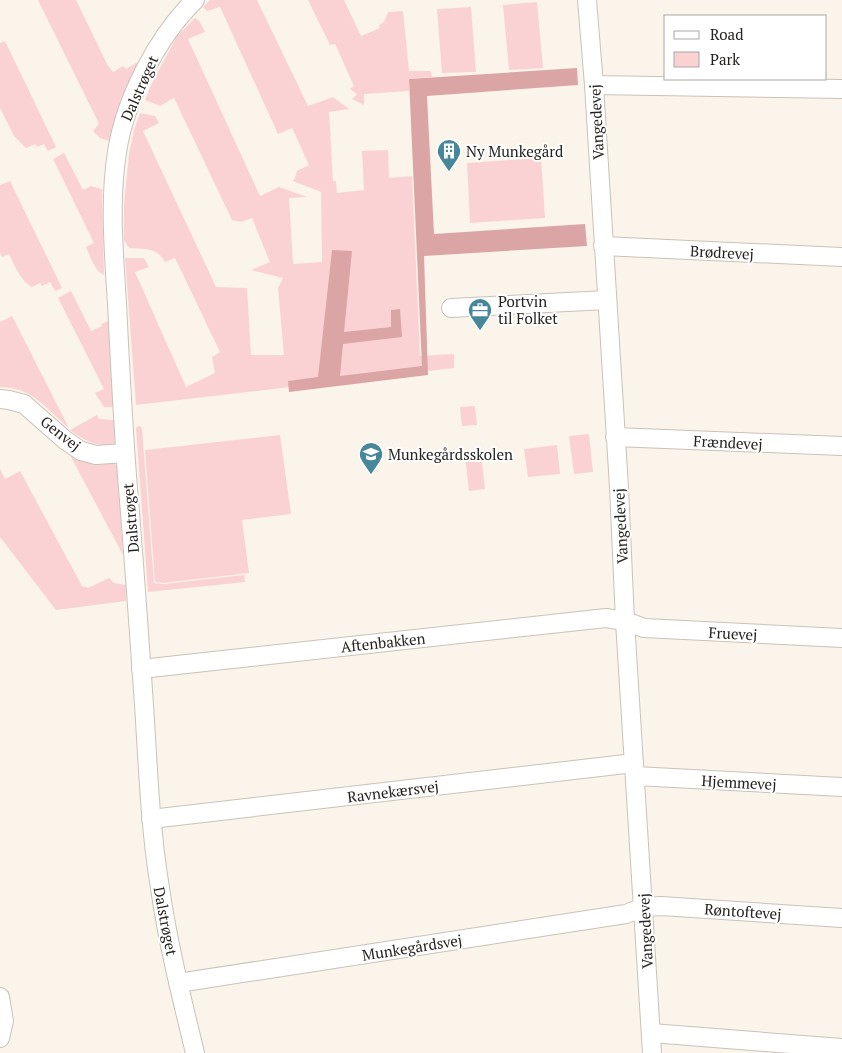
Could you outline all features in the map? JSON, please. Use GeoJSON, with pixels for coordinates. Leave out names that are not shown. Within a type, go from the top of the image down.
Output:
{"type":"FeatureCollection","features":[{"type":"Feature","properties":{"kind":"street","name":"Dalstrøget"},"geometry":{"type":"LineString","coordinates":[[195,0],[152,55],[124,119],[116,152],[112,195],[125,453],[151,819],[160,889],[178,983],[195,1053]]}},
{"type":"Feature","properties":{"kind":"street","name":"Vangedevej"},"geometry":{"type":"LineString","coordinates":[[586,0],[594,85],[652,1053]]}},
{"type":"Feature","properties":{"kind":"street"},"geometry":{"type":"LineString","coordinates":[[594,85],[842,89]]}},
{"type":"Feature","properties":{"kind":"street","name":"Brødrevej"},"geometry":{"type":"LineString","coordinates":[[603,246],[842,257]]}},
{"type":"Feature","properties":{"kind":"street"},"geometry":{"type":"LineString","coordinates":[[451,308],[607,300]]}},
{"type":"Feature","properties":{"kind":"street","name":"Genvej"},"geometry":{"type":"LineString","coordinates":[[0,399],[24,404],[65,440],[81,451],[96,455],[125,453]]}},
{"type":"Feature","properties":{"kind":"street","name":"Frændevej"},"geometry":{"type":"LineString","coordinates":[[615,437],[842,446]]}},
{"type":"Feature","properties":{"kind":"street","name":"Aftenbakken"},"geometry":{"type":"LineString","coordinates":[[141,669],[606,618],[625,621]]}},
{"type":"Feature","properties":{"kind":"street","name":"Fruevej"},"geometry":{"type":"LineString","coordinates":[[625,621],[644,628],[842,638]]}},
{"type":"Feature","properties":{"kind":"street","name":"Hjemmevej"},"geometry":{"type":"LineString","coordinates":[[635,770],[842,788]]}},
{"type":"Feature","properties":{"kind":"street","name":"Ravnekærsvej"},"geometry":{"type":"LineString","coordinates":[[151,819],[635,770]]}},
{"type":"Feature","properties":{"kind":"street","name":"Røntoftevej"},"geometry":{"type":"LineString","coordinates":[[644,907],[661,906],[842,918]]}},
{"type":"Feature","properties":{"kind":"street","name":"Munkegårdsvej"},"geometry":{"type":"LineString","coordinates":[[178,983],[626,914],[644,907]]}},
{"type":"Feature","properties":{"kind":"street"},"geometry":{"type":"LineString","coordinates":[[0,997],[4,1021],[0,1038]]}},
{"type":"Feature","properties":{"kind":"street"},"geometry":{"type":"LineString","coordinates":[[651,1033],[842,1048]]}},
{"type":"Feature","properties":{"kind":"green space"},"geometry":{"type":"Polygon","coordinates":[[[38,0],[76,0],[107,64],[113,72],[123,66],[126,69],[138,62],[120,101],[109,141],[100,138],[93,131],[99,124],[38,0]]]}},
{"type":"Feature","properties":{"kind":"green space"},"geometry":{"type":"Polygon","coordinates":[[[210,0],[257,0],[308,106],[333,97],[349,109],[329,112],[333,181],[336,181],[337,193],[364,190],[362,151],[388,150],[389,178],[412,176],[420,356],[454,354],[454,368],[136,405],[125,258],[144,258],[149,267],[135,272],[186,387],[215,373],[212,357],[220,352],[175,258],[165,262],[154,251],[129,248],[124,240],[124,204],[129,154],[140,113],[155,116],[159,123],[143,131],[216,287],[247,288],[251,355],[284,355],[278,288],[283,278],[251,270],[270,262],[252,218],[241,222],[232,220],[174,98],[160,106],[145,100],[177,36],[195,18],[199,21],[205,32],[188,39],[260,196],[279,187],[307,197],[289,198],[293,264],[322,262],[321,192],[293,181],[297,171],[309,165],[292,128],[278,134],[220,7],[207,11],[203,7],[210,0]]]}},
{"type":"Feature","properties":{"kind":"green space"},"geometry":{"type":"Polygon","coordinates":[[[308,0],[344,0],[361,36],[380,28],[379,25],[384,22],[388,12],[403,11],[409,71],[431,71],[432,77],[409,79],[409,91],[364,94],[364,105],[352,99],[357,94],[350,89],[354,86],[335,44],[330,45],[308,0]]]}},
{"type":"Feature","properties":{"kind":"green space"},"geometry":{"type":"Polygon","coordinates":[[[537,2],[543,68],[509,70],[503,5],[537,2]]]}},
{"type":"Feature","properties":{"kind":"green space"},"geometry":{"type":"Polygon","coordinates":[[[471,7],[476,72],[442,73],[437,9],[471,7]]]}},
{"type":"Feature","properties":{"kind":"green space"},"geometry":{"type":"Polygon","coordinates":[[[5,41],[56,147],[48,151],[44,144],[37,147],[35,144],[26,148],[14,136],[0,108],[0,43],[5,41]]]}},
{"type":"Feature","properties":{"kind":"green space"},"geometry":{"type":"Polygon","coordinates":[[[64,153],[83,190],[91,186],[102,189],[104,275],[95,267],[91,259],[86,247],[94,243],[53,159],[64,153]]]}},
{"type":"Feature","properties":{"kind":"green space"},"geometry":{"type":"Polygon","coordinates":[[[541,158],[545,218],[470,223],[467,163],[541,158]]]}},
{"type":"Feature","properties":{"kind":"green space"},"geometry":{"type":"Polygon","coordinates":[[[10,181],[62,288],[55,291],[50,282],[42,286],[40,283],[32,287],[21,277],[9,254],[2,257],[0,253],[0,185],[10,181]]]}},
{"type":"Feature","properties":{"kind":"green space"},"geometry":{"type":"Polygon","coordinates":[[[71,291],[91,331],[108,321],[114,407],[104,407],[95,393],[104,389],[58,298],[71,291]]]}},
{"type":"Feature","properties":{"kind":"green space"},"geometry":{"type":"Polygon","coordinates":[[[12,316],[69,428],[31,395],[12,388],[0,387],[0,322],[12,316]]]}},
{"type":"Feature","properties":{"kind":"green space"},"geometry":{"type":"Polygon","coordinates":[[[475,406],[477,425],[462,426],[460,407],[475,406]]]}},
{"type":"Feature","properties":{"kind":"green space"},"geometry":{"type":"Polygon","coordinates":[[[97,415],[99,419],[114,420],[116,440],[114,444],[96,444],[70,430],[97,415]]]}},
{"type":"Feature","properties":{"kind":"green space"},"geometry":{"type":"Polygon","coordinates":[[[139,426],[142,429],[154,583],[164,584],[244,575],[245,582],[148,592],[136,428],[139,426]]]}},
{"type":"Feature","properties":{"kind":"green space"},"geometry":{"type":"Polygon","coordinates":[[[589,434],[593,472],[574,474],[569,436],[589,434]]]}},
{"type":"Feature","properties":{"kind":"green space"},"geometry":{"type":"Polygon","coordinates":[[[280,435],[291,514],[242,520],[249,573],[163,583],[155,582],[145,450],[280,435]]]}},
{"type":"Feature","properties":{"kind":"green space"},"geometry":{"type":"Polygon","coordinates":[[[557,445],[560,474],[528,477],[524,449],[557,445]]]}},
{"type":"Feature","properties":{"kind":"green space"},"geometry":{"type":"Polygon","coordinates":[[[70,455],[91,461],[112,462],[118,466],[123,555],[70,455]]]}},
{"type":"Feature","properties":{"kind":"green space"},"geometry":{"type":"Polygon","coordinates":[[[481,455],[485,489],[469,491],[465,456],[481,455]]]}},
{"type":"Feature","properties":{"kind":"green space"},"geometry":{"type":"Polygon","coordinates":[[[0,469],[5,479],[20,471],[82,586],[88,588],[109,578],[114,583],[126,585],[126,601],[56,610],[0,537],[0,469]]]}},
{"type":"Feature","properties":{"kind":"shaded area"},"geometry":{"type":"Polygon","coordinates":[[[577,68],[578,85],[427,96],[434,234],[585,224],[587,246],[424,256],[428,375],[289,392],[288,381],[318,377],[332,250],[352,251],[344,332],[391,327],[391,310],[400,309],[402,337],[343,344],[340,376],[422,366],[409,79],[577,68]]]}},
{"type":"Feature","properties":{"kind":"place","name":"Ny Munkegård"},"geometry":{"type":"Point","coordinates":[449,172]}},
{"type":"Feature","properties":{"kind":"place","name":"Portvin til Folket"},"geometry":{"type":"Point","coordinates":[480,331]}},
{"type":"Feature","properties":{"kind":"place","name":"Munkegårdsskolen"},"geometry":{"type":"Point","coordinates":[371,475]}}]}
